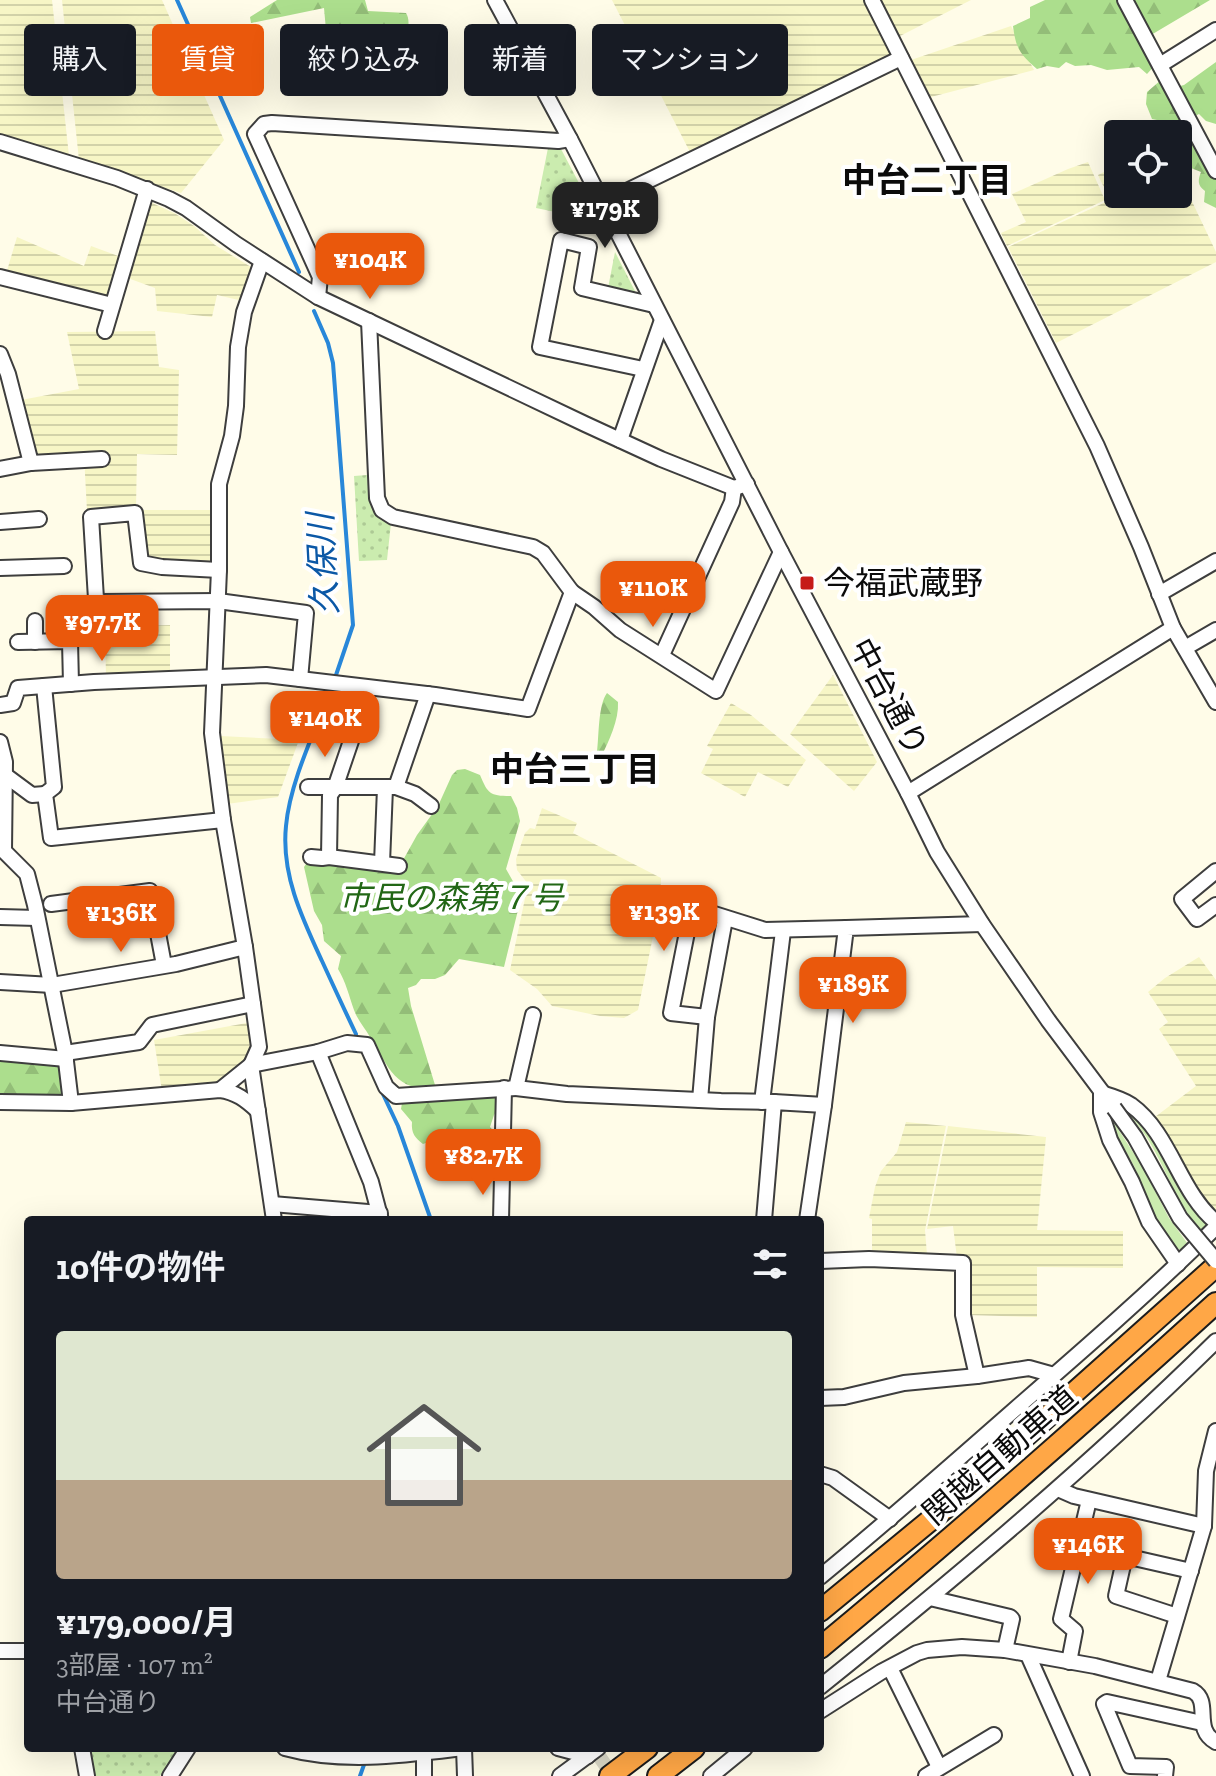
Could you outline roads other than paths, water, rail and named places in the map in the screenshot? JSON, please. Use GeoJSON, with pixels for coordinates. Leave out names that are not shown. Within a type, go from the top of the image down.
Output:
{"type":"FeatureCollection","features":[{"type":"Feature","properties":{"kind":"highway","name":"関越自動車道"},"geometry":{"type":"LineString","coordinates":[[824,1608],[944,1509],[1216,1264]]}},
{"type":"Feature","properties":{"kind":"highway","name":"関越自動車道"},"geometry":{"type":"LineString","coordinates":[[824,1645],[958,1534],[1216,1303]]}},
{"type":"Feature","properties":{"kind":"highway"},"geometry":{"type":"LineString","coordinates":[[610,1776],[642,1752]]}},
{"type":"Feature","properties":{"kind":"highway"},"geometry":{"type":"LineString","coordinates":[[658,1776],[689,1752]]}},
{"type":"Feature","properties":{"kind":"street","name":"中台通り"},"geometry":{"type":"LineString","coordinates":[[495,0],[662,320],[740,486],[781,552],[937,852],[1048,1020],[1135,1137],[1180,1218],[1216,1264]]}},
{"type":"Feature","properties":{"kind":"street"},"geometry":{"type":"LineString","coordinates":[[872,0],[1097,446],[1173,628],[1216,702]]}},
{"type":"Feature","properties":{"kind":"street"},"geometry":{"type":"LineString","coordinates":[[1125,0],[1216,171]]}},
{"type":"Feature","properties":{"kind":"street"},"geometry":{"type":"LineString","coordinates":[[1160,65],[1216,30]]}},
{"type":"Feature","properties":{"kind":"street"},"geometry":{"type":"LineString","coordinates":[[602,203],[901,58]]}},
{"type":"Feature","properties":{"kind":"street"},"geometry":{"type":"LineString","coordinates":[[318,297],[320,277],[255,134],[264,124],[324,125],[558,141],[570,139]]}},
{"type":"Feature","properties":{"kind":"street"},"geometry":{"type":"LineString","coordinates":[[0,142],[147,189],[186,208],[318,297],[620,440],[740,486],[662,655]]}},
{"type":"Feature","properties":{"kind":"street"},"geometry":{"type":"LineString","coordinates":[[105,331],[147,189]]}},
{"type":"Feature","properties":{"kind":"street"},"geometry":{"type":"LineString","coordinates":[[643,369],[540,347],[561,240],[589,247],[582,288],[654,305]]}},
{"type":"Feature","properties":{"kind":"street"},"geometry":{"type":"LineString","coordinates":[[220,1090],[251,1065],[259,1047],[212,733],[216,677],[219,484],[232,436],[238,347],[244,312],[262,261]]}},
{"type":"Feature","properties":{"kind":"street"},"geometry":{"type":"LineString","coordinates":[[0,277],[112,305]]}},
{"type":"Feature","properties":{"kind":"street"},"geometry":{"type":"LineString","coordinates":[[620,440],[662,320]]}},
{"type":"Feature","properties":{"kind":"street"},"geometry":{"type":"LineString","coordinates":[[369,321],[377,498],[382,510],[393,517],[533,547],[543,553],[572,592],[620,630],[716,691],[781,552]]}},
{"type":"Feature","properties":{"kind":"street"},"geometry":{"type":"LineString","coordinates":[[0,354],[8,374],[6,393],[31,463]]}},
{"type":"Feature","properties":{"kind":"street"},"geometry":{"type":"LineString","coordinates":[[0,469],[31,463],[102,459]]}},
{"type":"Feature","properties":{"kind":"street"},"geometry":{"type":"LineString","coordinates":[[219,570],[141,563],[135,513],[91,517],[96,599],[102,602],[218,601],[307,614],[300,679]]}},
{"type":"Feature","properties":{"kind":"street"},"geometry":{"type":"LineString","coordinates":[[0,522],[39,519]]}},
{"type":"Feature","properties":{"kind":"street"},"geometry":{"type":"LineString","coordinates":[[1159,594],[1216,561]]}},
{"type":"Feature","properties":{"kind":"street"},"geometry":{"type":"LineString","coordinates":[[0,568],[64,566]]}},
{"type":"Feature","properties":{"kind":"street"},"geometry":{"type":"LineString","coordinates":[[0,705],[13,703],[18,688],[266,675],[528,709],[572,592]]}},
{"type":"Feature","properties":{"kind":"street"},"geometry":{"type":"LineString","coordinates":[[35,621],[35,642]]}},
{"type":"Feature","properties":{"kind":"street"},"geometry":{"type":"LineString","coordinates":[[908,793],[1173,628]]}},
{"type":"Feature","properties":{"kind":"street"},"geometry":{"type":"LineString","coordinates":[[1185,648],[1216,630]]}},
{"type":"Feature","properties":{"kind":"street"},"geometry":{"type":"LineString","coordinates":[[18,642],[70,641],[71,684]]}},
{"type":"Feature","properties":{"kind":"street"},"geometry":{"type":"LineString","coordinates":[[5,775],[32,795],[45,794],[54,787],[44,686]]}},
{"type":"Feature","properties":{"kind":"street"},"geometry":{"type":"LineString","coordinates":[[329,857],[330,795],[369,688]]}},
{"type":"Feature","properties":{"kind":"street"},"geometry":{"type":"LineString","coordinates":[[382,863],[390,788],[428,694]]}},
{"type":"Feature","properties":{"kind":"street"},"geometry":{"type":"LineString","coordinates":[[0,742],[5,762],[4,851],[27,874],[52,985],[71,1103]]}},
{"type":"Feature","properties":{"kind":"street"},"geometry":{"type":"LineString","coordinates":[[308,787],[390,788],[415,794],[431,806]]}},
{"type":"Feature","properties":{"kind":"street"},"geometry":{"type":"LineString","coordinates":[[45,794],[51,838],[55,839],[223,820]]}},
{"type":"Feature","properties":{"kind":"street"},"geometry":{"type":"LineString","coordinates":[[311,857],[399,866]]}},
{"type":"Feature","properties":{"kind":"street"},"geometry":{"type":"LineString","coordinates":[[1216,871],[1182,899],[1197,919],[1216,905]]}},
{"type":"Feature","properties":{"kind":"street"},"geometry":{"type":"LineString","coordinates":[[51,904],[150,891],[164,965]]}},
{"type":"Feature","properties":{"kind":"street"},"geometry":{"type":"LineString","coordinates":[[707,1017],[671,1013],[692,907],[765,930],[982,924]]}},
{"type":"Feature","properties":{"kind":"street"},"geometry":{"type":"LineString","coordinates":[[0,917],[37,918]]}},
{"type":"Feature","properties":{"kind":"street"},"geometry":{"type":"LineString","coordinates":[[700,1100],[707,1017],[725,919]]}},
{"type":"Feature","properties":{"kind":"street"},"geometry":{"type":"LineString","coordinates":[[808,1216],[846,928]]}},
{"type":"Feature","properties":{"kind":"street"},"geometry":{"type":"LineString","coordinates":[[764,1216],[768,1102],[783,931]]}},
{"type":"Feature","properties":{"kind":"street"},"geometry":{"type":"LineString","coordinates":[[0,982],[52,985],[176,964],[245,947]]}},
{"type":"Feature","properties":{"kind":"street"},"geometry":{"type":"LineString","coordinates":[[0,1053],[65,1056],[139,1042],[152,1025],[253,1004]]}},
{"type":"Feature","properties":{"kind":"street"},"geometry":{"type":"LineString","coordinates":[[501,1216],[510,1088],[533,1015]]}},
{"type":"Feature","properties":{"kind":"street"},"geometry":{"type":"LineString","coordinates":[[251,1065],[347,1043],[367,1045],[386,1087],[396,1096],[510,1088],[567,1094],[824,1105]]}},
{"type":"Feature","properties":{"kind":"street"},"geometry":{"type":"LineString","coordinates":[[272,1204],[380,1216],[364,1165],[318,1052]]}},
{"type":"Feature","properties":{"kind":"street"},"geometry":{"type":"LineString","coordinates":[[251,1065],[274,1216]]}},
{"type":"Feature","properties":{"kind":"street"},"geometry":{"type":"LineString","coordinates":[[0,1102],[71,1103],[220,1090],[241,1097],[258,1111]]}},
{"type":"Feature","properties":{"kind":"street"},"geometry":{"type":"LineString","coordinates":[[824,1574],[1054,1375],[1178,1264],[1216,1224],[1148,1122],[1130,1105],[1101,1093],[1101,1112],[1110,1140],[1149,1222],[1178,1264]]}},
{"type":"Feature","properties":{"kind":"street"},"geometry":{"type":"LineString","coordinates":[[824,1261],[869,1259],[963,1263],[963,1315],[977,1376]]}},
{"type":"Feature","properties":{"kind":"street"},"geometry":{"type":"LineString","coordinates":[[824,1684],[1058,1489],[1216,1341]]}},
{"type":"Feature","properties":{"kind":"street"},"geometry":{"type":"LineString","coordinates":[[824,1398],[844,1397],[904,1383],[1029,1368],[1054,1375]]}},
{"type":"Feature","properties":{"kind":"street"},"geometry":{"type":"LineString","coordinates":[[1158,1681],[1204,1526],[1206,1471],[1216,1431]]}},
{"type":"Feature","properties":{"kind":"street"},"geometry":{"type":"LineString","coordinates":[[824,1475],[833,1478],[890,1519]]}},
{"type":"Feature","properties":{"kind":"street"},"geometry":{"type":"LineString","coordinates":[[1058,1489],[1089,1500],[1204,1526]]}},
{"type":"Feature","properties":{"kind":"street"},"geometry":{"type":"LineString","coordinates":[[1069,1662],[1075,1631],[1061,1619],[1089,1500]]}},
{"type":"Feature","properties":{"kind":"street"},"geometry":{"type":"LineString","coordinates":[[1177,1616],[1116,1596],[1125,1556],[1191,1571]]}},
{"type":"Feature","properties":{"kind":"street"},"geometry":{"type":"LineString","coordinates":[[930,1598],[1010,1617],[1005,1650]]}},
{"type":"Feature","properties":{"kind":"street"},"geometry":{"type":"LineString","coordinates":[[824,1709],[917,1653],[962,1647],[1005,1650],[1158,1681],[1199,1694],[1202,1699],[1202,1723],[1208,1737],[1216,1742]]}},
{"type":"Feature","properties":{"kind":"street"},"geometry":{"type":"LineString","coordinates":[[0,1651],[24,1651]]}},
{"type":"Feature","properties":{"kind":"street"},"geometry":{"type":"LineString","coordinates":[[1028,1655],[1082,1776]]}},
{"type":"Feature","properties":{"kind":"street"},"geometry":{"type":"LineString","coordinates":[[890,1668],[939,1767]]}},
{"type":"Feature","properties":{"kind":"street"},"geometry":{"type":"LineString","coordinates":[[1165,1776],[1166,1767],[1130,1766],[1104,1704],[1107,1702],[1202,1723]]}},
{"type":"Feature","properties":{"kind":"street"},"geometry":{"type":"LineString","coordinates":[[926,1776],[994,1735]]}},
{"type":"Feature","properties":{"kind":"street"},"geometry":{"type":"LineString","coordinates":[[83,1752],[87,1776]]}},
{"type":"Feature","properties":{"kind":"street"},"geometry":{"type":"LineString","coordinates":[[170,1776],[185,1752]]}},
{"type":"Feature","properties":{"kind":"street"},"geometry":{"type":"LineString","coordinates":[[301,1752],[355,1752],[374,1756],[432,1752]]}},
{"type":"Feature","properties":{"kind":"street"},"geometry":{"type":"LineString","coordinates":[[464,1752],[465,1776]]}},
{"type":"Feature","properties":{"kind":"street"},"geometry":{"type":"LineString","coordinates":[[560,1776],[595,1752]]}},
{"type":"Feature","properties":{"kind":"street"},"geometry":{"type":"LineString","coordinates":[[711,1776],[741,1752]]}},
{"type":"Feature","properties":{"kind":"street"},"geometry":{"type":"LineString","coordinates":[[726,1765],[752,1752]]}},
{"type":"Feature","properties":{"kind":"street"},"geometry":{"type":"LineString","coordinates":[[424,1753],[424,1776]]}},
{"type":"Feature","properties":{"kind":"waterway","name":"久保川"},"geometry":{"type":"LineString","coordinates":[[177,0],[299,272]]}},
{"type":"Feature","properties":{"kind":"waterway","name":"久保川"},"geometry":{"type":"LineString","coordinates":[[314,311],[333,363],[353,625],[335,678]]}},
{"type":"Feature","properties":{"kind":"waterway","name":"久保川"},"geometry":{"type":"LineString","coordinates":[[332,686],[293,791],[285,844],[290,878],[301,912],[356,1034]]}},
{"type":"Feature","properties":{"kind":"waterway","name":"久保川"},"geometry":{"type":"LineString","coordinates":[[382,1092],[398,1126],[430,1216]]}},
{"type":"Feature","properties":{"kind":"waterway","name":"久保川"},"geometry":{"type":"LineString","coordinates":[[360,1776],[369,1752]]}},
{"type":"Feature","properties":{"kind":"tunnel"},"geometry":{"type":"LineString","coordinates":[[599,1756],[613,1776]]}},
{"type":"Feature","properties":{"kind":"place","name":"今福武蔵野"},"geometry":{"type":"Point","coordinates":[807,583]}},
{"type":"Feature","properties":{"kind":"district","name":"中台二丁目"},"geometry":{"type":"Point","coordinates":[927,180]}},
{"type":"Feature","properties":{"kind":"district","name":"中台三丁目"},"geometry":{"type":"Point","coordinates":[575,769]}},
{"type":"Feature","properties":{"kind":"park label","name":"市民の森第７号"},"geometry":{"type":"Point","coordinates":[451,898]}}]}
